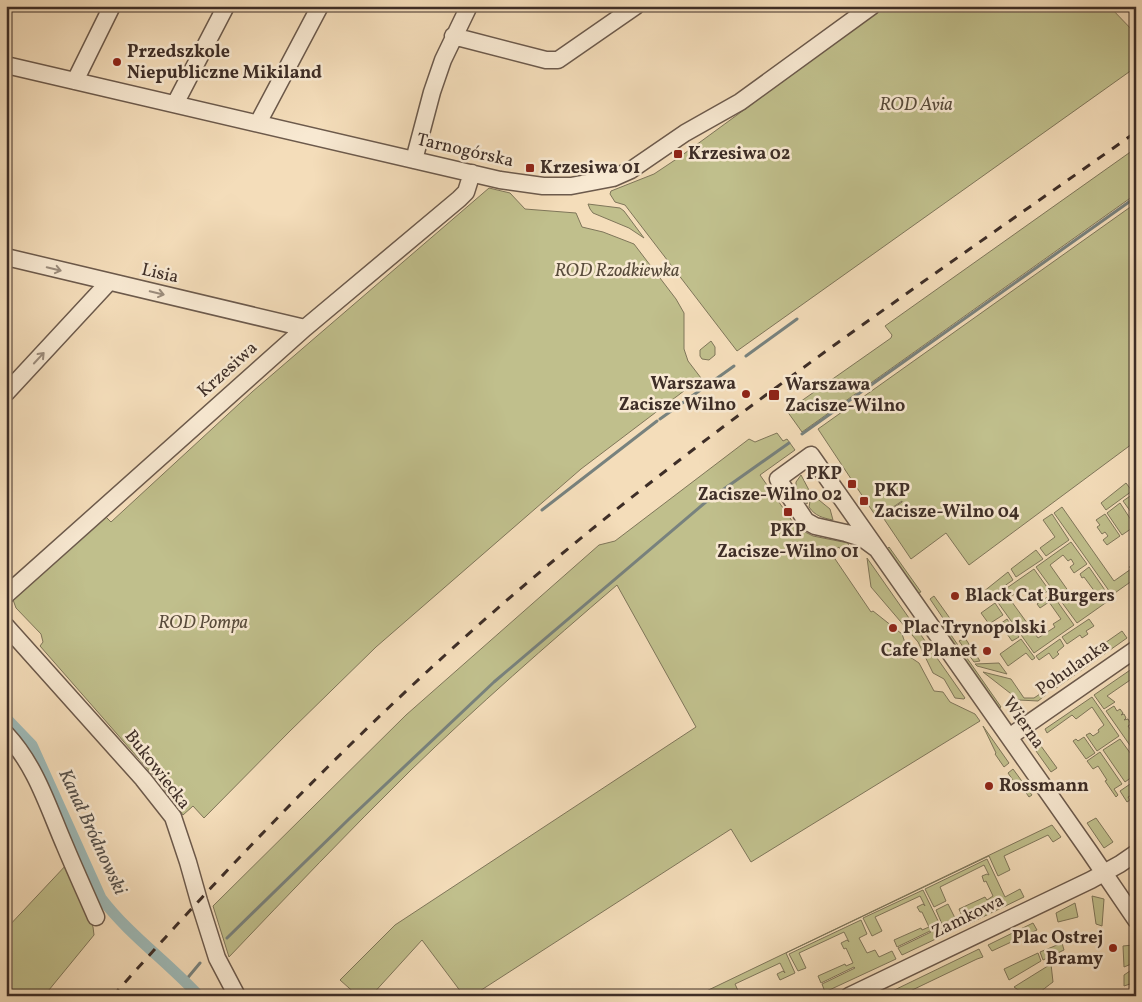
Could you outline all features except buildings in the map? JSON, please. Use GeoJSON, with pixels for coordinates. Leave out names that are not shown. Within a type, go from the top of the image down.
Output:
{"type":"FeatureCollection","features":[{"type":"Feature","properties":{"kind":"street"},"geometry":{"type":"LineString","coordinates":[[74,81],[112,6]]}},
{"type":"Feature","properties":{"kind":"street"},"geometry":{"type":"LineString","coordinates":[[175,104],[226,6]]}},
{"type":"Feature","properties":{"kind":"street"},"geometry":{"type":"LineString","coordinates":[[258,123],[320,6]]}},
{"type":"Feature","properties":{"kind":"street"},"geometry":{"type":"LineString","coordinates":[[414,160],[432,92],[453,36],[469,6]]}},
{"type":"Feature","properties":{"kind":"street"},"geometry":{"type":"LineString","coordinates":[[453,36],[546,60],[558,60],[636,6]]}},
{"type":"Feature","properties":{"kind":"street","name":"Tarnogórska"},"geometry":{"type":"LineString","coordinates":[[6,65],[472,174],[522,184],[554,187],[578,186],[613,178],[641,164],[685,133],[740,102],[872,6]]}},
{"type":"Feature","properties":{"kind":"street","name":"Krzesiwa"},"geometry":{"type":"LineString","coordinates":[[6,595],[248,387],[305,328],[460,199],[466,192],[472,174]]}},
{"type":"Feature","properties":{"kind":"street","name":"Lisia"},"geometry":{"type":"LineString","coordinates":[[6,257],[305,328]]}},
{"type":"Feature","properties":{"kind":"street"},"geometry":{"type":"LineString","coordinates":[[6,393],[109,282]]}},
{"type":"Feature","properties":{"kind":"street","name":"Wierna"},"geometry":{"type":"LineString","coordinates":[[878,549],[862,538],[846,532],[815,526],[806,521],[778,479],[812,455],[878,549],[1104,873],[1136,920]]}},
{"type":"Feature","properties":{"kind":"street","name":"Bukowiecka"},"geometry":{"type":"LineString","coordinates":[[6,626],[143,779],[173,817],[217,958],[237,996]]}},
{"type":"Feature","properties":{"kind":"street","name":"Pohulanka"},"geometry":{"type":"LineString","coordinates":[[1009,737],[1136,649]]}},
{"type":"Feature","properties":{"kind":"street"},"geometry":{"type":"LineString","coordinates":[[6,734],[23,754],[38,783],[96,917]]}},
{"type":"Feature","properties":{"kind":"street","name":"Zamkowa"},"geometry":{"type":"LineString","coordinates":[[850,996],[1104,873],[1136,853]]}},
{"type":"Feature","properties":{"kind":"green space","name":"ROD Avia"},"geometry":{"type":"Polygon","coordinates":[[[886,6],[1109,6],[1136,34],[1136,67],[737,351],[625,205],[615,202],[610,194],[611,191],[654,174],[681,156],[886,6]]]}},
{"type":"Feature","properties":{"kind":"green space"},"geometry":{"type":"Polygon","coordinates":[[[1136,148],[1136,194],[802,432],[787,411],[891,338],[892,335],[885,326],[1136,148]]]}},
{"type":"Feature","properties":{"kind":"green space","name":"ROD Pompa"},"geometry":{"type":"Polygon","coordinates":[[[489,188],[510,193],[525,209],[576,213],[582,227],[603,232],[634,244],[676,299],[684,313],[684,349],[688,361],[701,378],[581,469],[376,647],[204,818],[193,806],[183,815],[159,782],[40,646],[43,642],[41,634],[16,608],[12,597],[105,516],[111,522],[252,392],[489,188]]]}},
{"type":"Feature","properties":{"kind":"green space"},"geometry":{"type":"Polygon","coordinates":[[[1136,203],[1136,441],[969,565],[946,533],[911,559],[882,516],[902,501],[877,518],[818,429],[1136,203]]]}},
{"type":"Feature","properties":{"kind":"green space"},"geometry":{"type":"Polygon","coordinates":[[[588,204],[620,208],[644,238],[629,228],[593,213],[588,204]]]}},
{"type":"Feature","properties":{"kind":"green space"},"geometry":{"type":"Polygon","coordinates":[[[711,341],[715,347],[715,355],[709,360],[702,359],[700,350],[711,341]]]}},
{"type":"Feature","properties":{"kind":"green space"},"geometry":{"type":"Polygon","coordinates":[[[777,433],[783,441],[787,439],[795,450],[760,475],[797,528],[813,536],[848,543],[852,555],[850,556],[844,547],[840,549],[839,547],[831,553],[871,612],[873,611],[902,634],[910,657],[919,663],[934,691],[943,692],[950,702],[975,714],[980,721],[751,862],[731,829],[472,996],[464,996],[422,940],[371,996],[358,996],[340,980],[395,925],[696,727],[617,585],[513,676],[411,770],[229,957],[213,906],[406,715],[599,545],[615,541],[749,439],[755,442],[777,433]]]}},
{"type":"Feature","properties":{"kind":"green space"},"geometry":{"type":"Polygon","coordinates":[[[801,475],[810,492],[807,504],[796,488],[796,482],[801,475]]]}},
{"type":"Feature","properties":{"kind":"green space"},"geometry":{"type":"Polygon","coordinates":[[[1126,483],[1132,491],[1106,510],[1101,503],[1126,483]]]}},
{"type":"Feature","properties":{"kind":"green space"},"geometry":{"type":"Polygon","coordinates":[[[1136,492],[1136,519],[1123,501],[1136,492]]]}},
{"type":"Feature","properties":{"kind":"green space"},"geometry":{"type":"Polygon","coordinates":[[[811,496],[814,496],[830,509],[833,520],[820,516],[811,510],[809,507],[811,496]]]}},
{"type":"Feature","properties":{"kind":"green space"},"geometry":{"type":"Polygon","coordinates":[[[1120,503],[1135,526],[1122,535],[1107,513],[1120,503]]]}},
{"type":"Feature","properties":{"kind":"green space"},"geometry":{"type":"Polygon","coordinates":[[[1062,507],[1114,581],[1131,569],[1129,567],[1136,562],[1136,578],[1112,595],[1054,513],[1062,507]]]}},
{"type":"Feature","properties":{"kind":"green space"},"geometry":{"type":"Polygon","coordinates":[[[1052,514],[1069,540],[1046,556],[1040,548],[1055,537],[1043,520],[1052,514]]]}},
{"type":"Feature","properties":{"kind":"green space"},"geometry":{"type":"Polygon","coordinates":[[[1105,514],[1120,536],[1107,545],[1103,540],[1108,536],[1105,532],[1102,534],[1097,527],[1100,525],[1096,520],[1105,514]]]}},
{"type":"Feature","properties":{"kind":"green space"},"geometry":{"type":"Polygon","coordinates":[[[1071,542],[1087,564],[1074,573],[1070,567],[1074,564],[1071,559],[1068,561],[1063,555],[1050,565],[1076,602],[1078,600],[1083,606],[1098,596],[1080,574],[1089,567],[1111,599],[1077,623],[1036,567],[1071,542]]]}},
{"type":"Feature","properties":{"kind":"green space"},"geometry":{"type":"Polygon","coordinates":[[[889,547],[921,592],[916,593],[894,562],[887,549],[889,547]]]}},
{"type":"Feature","properties":{"kind":"green space"},"geometry":{"type":"Polygon","coordinates":[[[1036,550],[1043,559],[1016,577],[1011,569],[1036,550]]]}},
{"type":"Feature","properties":{"kind":"green space"},"geometry":{"type":"Polygon","coordinates":[[[867,558],[964,699],[955,698],[944,679],[933,673],[918,642],[871,587],[867,558]]]}},
{"type":"Feature","properties":{"kind":"green space"},"geometry":{"type":"Polygon","coordinates":[[[1034,569],[1049,590],[1031,603],[1027,597],[1032,594],[1026,586],[1009,598],[1038,638],[1055,627],[1053,624],[1061,619],[1049,602],[1040,608],[1037,604],[1052,594],[1074,625],[1034,653],[994,597],[1034,569]]]}},
{"type":"Feature","properties":{"kind":"green space"},"geometry":{"type":"Polygon","coordinates":[[[1008,572],[1013,580],[987,598],[983,592],[1008,572]]]}},
{"type":"Feature","properties":{"kind":"green space"},"geometry":{"type":"Polygon","coordinates":[[[934,596],[954,624],[949,627],[930,599],[934,596]]]}},
{"type":"Feature","properties":{"kind":"green space"},"geometry":{"type":"Polygon","coordinates":[[[995,603],[1003,615],[989,624],[981,613],[995,603]]]}},
{"type":"Feature","properties":{"kind":"green space"},"geometry":{"type":"Polygon","coordinates":[[[1007,619],[1019,637],[1012,641],[1000,624],[1007,619]]]}},
{"type":"Feature","properties":{"kind":"green space"},"geometry":{"type":"Polygon","coordinates":[[[1089,619],[1094,626],[1086,631],[1088,634],[1082,638],[1080,635],[1067,644],[1062,637],[1089,619]]]}},
{"type":"Feature","properties":{"kind":"green space"},"geometry":{"type":"Polygon","coordinates":[[[944,625],[1001,707],[997,710],[942,627],[944,625]]]}},
{"type":"Feature","properties":{"kind":"green space"},"geometry":{"type":"Polygon","coordinates":[[[1122,631],[1127,638],[1056,688],[1049,678],[1060,671],[1062,673],[1122,631]]]}},
{"type":"Feature","properties":{"kind":"green space"},"geometry":{"type":"Polygon","coordinates":[[[965,638],[980,661],[974,662],[959,641],[965,638]]]}},
{"type":"Feature","properties":{"kind":"green space"},"geometry":{"type":"Polygon","coordinates":[[[1021,639],[1035,658],[1032,660],[1026,653],[1008,666],[1000,654],[1021,639]]]}},
{"type":"Feature","properties":{"kind":"green space"},"geometry":{"type":"Polygon","coordinates":[[[1060,639],[1064,646],[1057,652],[1059,654],[1053,659],[1049,653],[1039,660],[1036,656],[1060,639]]]}},
{"type":"Feature","properties":{"kind":"green space"},"geometry":{"type":"Polygon","coordinates":[[[999,663],[1007,674],[975,664],[999,663]]]}},
{"type":"Feature","properties":{"kind":"green space"},"geometry":{"type":"Polygon","coordinates":[[[1136,666],[1136,676],[1107,696],[1115,702],[1104,709],[1094,695],[1136,666]]]}},
{"type":"Feature","properties":{"kind":"green space"},"geometry":{"type":"Polygon","coordinates":[[[983,672],[1011,679],[1024,698],[1034,698],[1046,690],[1048,693],[1038,701],[1019,700],[983,672]]]}},
{"type":"Feature","properties":{"kind":"green space"},"geometry":{"type":"Polygon","coordinates":[[[1092,697],[1119,736],[1097,751],[1086,735],[1090,733],[1093,736],[1104,725],[1092,707],[1076,719],[1072,715],[1047,733],[1045,729],[1092,697]]]}},
{"type":"Feature","properties":{"kind":"green space"},"geometry":{"type":"Polygon","coordinates":[[[1114,706],[1117,711],[1120,709],[1123,713],[1121,715],[1124,714],[1126,718],[1124,720],[1128,719],[1131,724],[1128,726],[1132,732],[1134,730],[1136,732],[1136,754],[1106,711],[1114,706]]]}},
{"type":"Feature","properties":{"kind":"green space"},"geometry":{"type":"Polygon","coordinates":[[[983,726],[1009,763],[1004,767],[995,754],[983,726]]]}},
{"type":"Feature","properties":{"kind":"green space"},"geometry":{"type":"Polygon","coordinates":[[[1084,737],[1095,753],[1086,759],[1073,741],[1076,739],[1078,741],[1084,737]]]}},
{"type":"Feature","properties":{"kind":"green space"},"geometry":{"type":"Polygon","coordinates":[[[1120,739],[1136,761],[1136,774],[1125,782],[1103,750],[1120,739]]]}},
{"type":"Feature","properties":{"kind":"green space"},"geometry":{"type":"Polygon","coordinates":[[[1041,746],[1057,768],[1051,772],[1036,751],[1036,748],[1041,746]]]}},
{"type":"Feature","properties":{"kind":"green space"},"geometry":{"type":"Polygon","coordinates":[[[1100,752],[1122,784],[1114,789],[1118,795],[1116,797],[1098,766],[1093,769],[1087,761],[1100,752]]]}},
{"type":"Feature","properties":{"kind":"green space"},"geometry":{"type":"Polygon","coordinates":[[[1013,769],[1032,795],[1029,797],[1022,787],[1019,789],[1008,773],[1013,769]]]}},
{"type":"Feature","properties":{"kind":"green space"},"geometry":{"type":"Polygon","coordinates":[[[1136,780],[1136,793],[1128,797],[1130,800],[1127,802],[1120,791],[1136,780]]]}},
{"type":"Feature","properties":{"kind":"green space"},"geometry":{"type":"Polygon","coordinates":[[[1096,818],[1113,842],[1104,848],[1087,823],[1096,818]]]}},
{"type":"Feature","properties":{"kind":"green space"},"geometry":{"type":"Polygon","coordinates":[[[1052,825],[1061,837],[1053,842],[1048,835],[1004,856],[1010,870],[998,876],[989,856],[786,953],[795,973],[780,980],[777,974],[783,971],[785,973],[780,963],[735,984],[739,996],[696,996],[1052,825]]]}},
{"type":"Feature","properties":{"kind":"green space"},"geometry":{"type":"Polygon","coordinates":[[[987,859],[1005,897],[1020,889],[1024,897],[966,925],[962,918],[995,901],[962,916],[959,909],[985,897],[987,900],[993,896],[982,876],[989,875],[984,865],[940,887],[946,901],[934,907],[925,889],[987,859]]]}},
{"type":"Feature","properties":{"kind":"green space"},"geometry":{"type":"Polygon","coordinates":[[[68,863],[93,927],[94,935],[44,996],[6,996],[6,929],[68,863]]]}},
{"type":"Feature","properties":{"kind":"green space"},"geometry":{"type":"Polygon","coordinates":[[[923,890],[941,927],[956,921],[959,928],[902,955],[898,948],[931,932],[897,947],[894,940],[921,928],[922,930],[929,927],[922,912],[917,907],[923,904],[925,906],[920,896],[875,917],[882,931],[872,936],[863,918],[923,890]]]}},
{"type":"Feature","properties":{"kind":"green space"},"geometry":{"type":"Polygon","coordinates":[[[1092,896],[1104,899],[1102,926],[1096,924],[1092,896]]]}},
{"type":"Feature","properties":{"kind":"green space"},"geometry":{"type":"Polygon","coordinates":[[[1075,903],[1078,917],[1058,922],[1056,913],[1075,903]]]}},
{"type":"Feature","properties":{"kind":"green space"},"geometry":{"type":"Polygon","coordinates":[[[948,904],[955,918],[942,924],[936,910],[948,904]]]}},
{"type":"Feature","properties":{"kind":"green space"},"geometry":{"type":"Polygon","coordinates":[[[861,920],[867,934],[859,938],[867,953],[875,950],[879,957],[892,951],[896,959],[825,992],[822,984],[855,968],[821,983],[818,976],[845,964],[846,966],[853,963],[846,948],[844,949],[841,943],[847,940],[849,942],[844,932],[799,953],[806,968],[798,971],[789,954],[861,920]]]}},
{"type":"Feature","properties":{"kind":"green space"},"geometry":{"type":"Polygon","coordinates":[[[1033,923],[1037,930],[992,951],[988,945],[1033,923]]]}},
{"type":"Feature","properties":{"kind":"green space"},"geometry":{"type":"Polygon","coordinates":[[[1062,943],[1064,950],[1043,960],[1040,952],[1062,943]]]}},
{"type":"Feature","properties":{"kind":"green space"},"geometry":{"type":"Polygon","coordinates":[[[1133,945],[1136,950],[1136,962],[1124,967],[1123,946],[1133,945]]]}},
{"type":"Feature","properties":{"kind":"green space"},"geometry":{"type":"Polygon","coordinates":[[[979,949],[983,957],[906,993],[898,996],[882,996],[979,949]]]}},
{"type":"Feature","properties":{"kind":"green space"},"geometry":{"type":"Polygon","coordinates":[[[1038,953],[1041,961],[1009,980],[1004,969],[1038,953]]]}},
{"type":"Feature","properties":{"kind":"green space"},"geometry":{"type":"Polygon","coordinates":[[[1051,964],[1053,982],[1038,993],[1034,995],[1026,994],[1014,987],[1051,964]]]}},
{"type":"Feature","properties":{"kind":"green space"},"geometry":{"type":"Polygon","coordinates":[[[1136,967],[1136,982],[1124,986],[1124,975],[1136,967]]]}},
{"type":"Feature","properties":{"kind":"waterway"},"geometry":{"type":"LineString","coordinates":[[802,434],[1136,197]]}},
{"type":"Feature","properties":{"kind":"waterway"},"geometry":{"type":"LineString","coordinates":[[746,356],[797,319]]}},
{"type":"Feature","properties":{"kind":"waterway"},"geometry":{"type":"LineString","coordinates":[[660,419],[734,366]]}},
{"type":"Feature","properties":{"kind":"waterway"},"geometry":{"type":"LineString","coordinates":[[542,510],[657,421]]}},
{"type":"Feature","properties":{"kind":"waterway"},"geometry":{"type":"LineString","coordinates":[[227,938],[494,682],[707,501],[789,443]]}},
{"type":"Feature","properties":{"kind":"waterway","name":"Kanał Bródnowski"},"geometry":{"type":"LineString","coordinates":[[6,718],[32,745],[101,898],[124,924],[199,996]]}},
{"type":"Feature","properties":{"kind":"waterway"},"geometry":{"type":"LineString","coordinates":[[185,981],[200,963]]}},
{"type":"Feature","properties":{"kind":"railway"},"geometry":{"type":"LineString","coordinates":[[113,996],[278,817],[393,703],[513,595],[643,489],[781,384],[1136,132]]}},
{"type":"Feature","properties":{"kind":"place","name":"Przedszkole Niepubliczne Mikiland"},"geometry":{"type":"Point","coordinates":[117,62]}},
{"type":"Feature","properties":{"kind":"place","name":"Krzesiwa 02"},"geometry":{"type":"Point","coordinates":[678,154]}},
{"type":"Feature","properties":{"kind":"place","name":"Krzesiwa 01"},"geometry":{"type":"Point","coordinates":[530,168]}},
{"type":"Feature","properties":{"kind":"place","name":"Warszawa Zacisze Wilno"},"geometry":{"type":"Point","coordinates":[746,394]}},
{"type":"Feature","properties":{"kind":"place","name":"Warszawa Zacisze-Wilno"},"geometry":{"type":"Point","coordinates":[774,395]}},
{"type":"Feature","properties":{"kind":"place","name":"PKP Zacisze-Wilno 02"},"geometry":{"type":"Point","coordinates":[852,484]}},
{"type":"Feature","properties":{"kind":"place","name":"PKP Zacisze-Wilno 04"},"geometry":{"type":"Point","coordinates":[864,501]}},
{"type":"Feature","properties":{"kind":"place","name":"PKP Zacisze-Wilno 01"},"geometry":{"type":"Point","coordinates":[788,512]}},
{"type":"Feature","properties":{"kind":"place","name":"Black Cat Burgers"},"geometry":{"type":"Point","coordinates":[955,596]}},
{"type":"Feature","properties":{"kind":"place","name":"Plac Trynopolski"},"geometry":{"type":"Point","coordinates":[893,628]}},
{"type":"Feature","properties":{"kind":"place","name":"Cafe Planet"},"geometry":{"type":"Point","coordinates":[987,651]}},
{"type":"Feature","properties":{"kind":"place","name":"Rossmann"},"geometry":{"type":"Point","coordinates":[989,786]}},
{"type":"Feature","properties":{"kind":"place","name":"Plac Ostrej Bramy"},"geometry":{"type":"Point","coordinates":[1113,948]}},
{"type":"Feature","properties":{"kind":"park label","name":"ROD Rzodkiewka"},"geometry":{"type":"Point","coordinates":[617,271]}}]}
